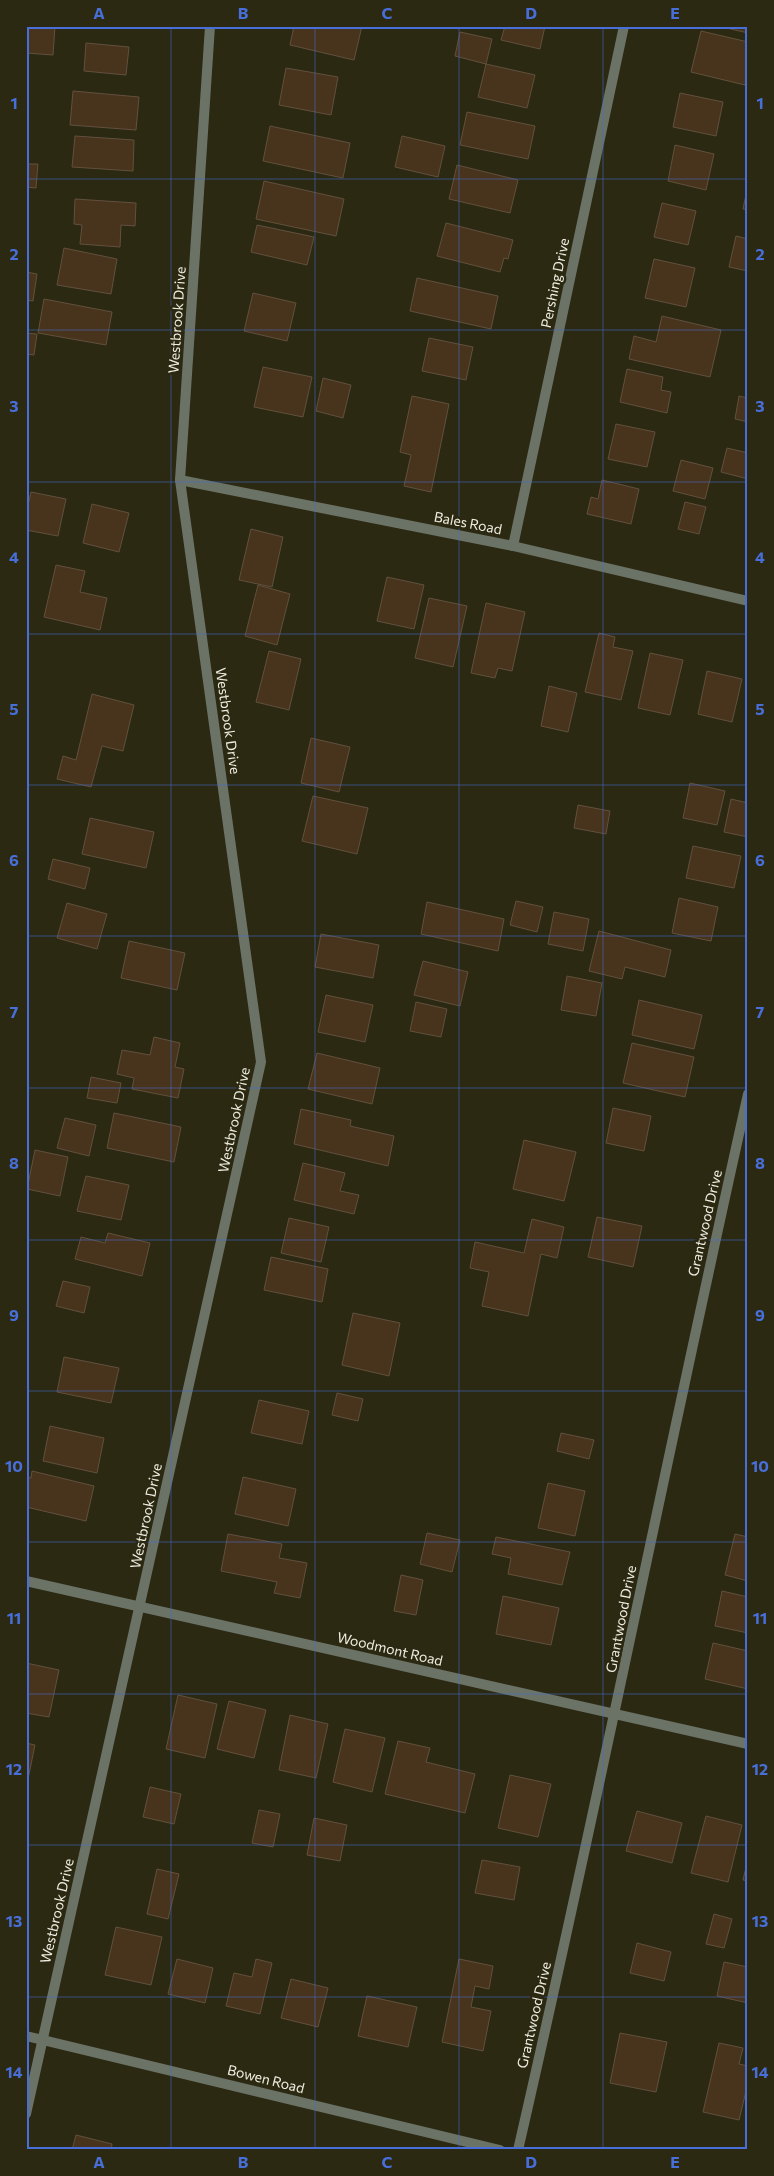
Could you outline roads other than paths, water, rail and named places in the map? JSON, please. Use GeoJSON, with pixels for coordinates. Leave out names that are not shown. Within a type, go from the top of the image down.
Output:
{"type":"FeatureCollection","features":[{"type":"Feature","properties":{"kind":"street","name":"Westbrook Drive"},"geometry":{"type":"LineString","coordinates":[[26,2114],[261,1062],[180,480],[210,26]]}},
{"type":"Feature","properties":{"kind":"street","name":"Pershing Drive"},"geometry":{"type":"LineString","coordinates":[[513,546],[624,26]]}},
{"type":"Feature","properties":{"kind":"street","name":"Bales Road"},"geometry":{"type":"LineString","coordinates":[[180,480],[513,546],[748,601]]}},
{"type":"Feature","properties":{"kind":"street","name":"Grantwood Drive"},"geometry":{"type":"LineString","coordinates":[[518,2150],[615,1715],[670,1443],[748,1094]]}},
{"type":"Feature","properties":{"kind":"street","name":"Woodmont Road"},"geometry":{"type":"LineString","coordinates":[[26,1581],[748,1744]]}},
{"type":"Feature","properties":{"kind":"street","name":"Bowen Road"},"geometry":{"type":"LineString","coordinates":[[26,2036],[500,2150]]}}]}
